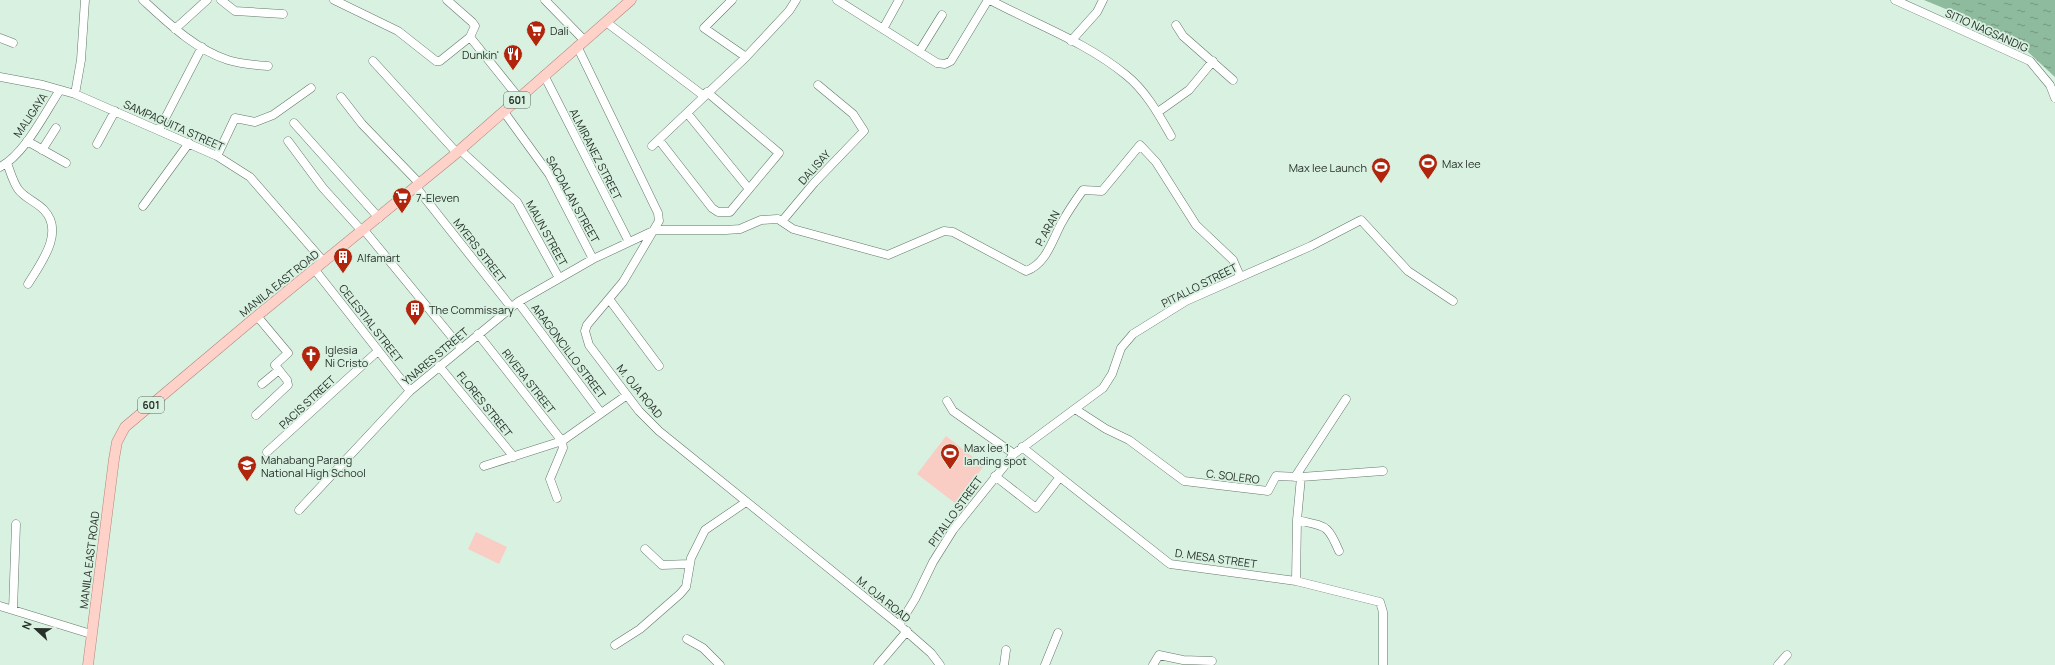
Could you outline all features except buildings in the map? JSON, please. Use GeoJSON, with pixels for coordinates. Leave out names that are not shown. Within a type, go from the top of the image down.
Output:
{"type":"FeatureCollection","features":[{"type":"Feature","properties":{"kind":"main road","name":"MANILA EAST ROAD"},"geometry":{"type":"LineString","coordinates":[[88,665],[117,442],[125,427],[257,316],[418,186],[631,0]]}},
{"type":"Feature","properties":{"kind":"street"},"geometry":{"type":"LineString","coordinates":[[74,94],[80,60],[85,0]]}},
{"type":"Feature","properties":{"kind":"street"},"geometry":{"type":"LineString","coordinates":[[143,0],[175,29],[202,47],[227,60],[268,66]]}},
{"type":"Feature","properties":{"kind":"street"},"geometry":{"type":"LineString","coordinates":[[175,29],[207,0]]}},
{"type":"Feature","properties":{"kind":"street"},"geometry":{"type":"LineString","coordinates":[[221,0],[235,11],[283,14]]}},
{"type":"Feature","properties":{"kind":"street"},"geometry":{"type":"LineString","coordinates":[[334,0],[398,31],[436,60],[440,61],[470,37],[475,26],[447,0]]}},
{"type":"Feature","properties":{"kind":"street","name":"M. OJA ROAD"},"geometry":{"type":"LineString","coordinates":[[545,0],[580,43],[658,213],[659,221],[655,230],[623,282],[593,316],[585,331],[589,345],[639,411],[659,431],[899,625],[931,653],[940,665]]}},
{"type":"Feature","properties":{"kind":"street"},"geometry":{"type":"LineString","coordinates":[[732,0],[704,28],[746,57]]}},
{"type":"Feature","properties":{"kind":"street"},"geometry":{"type":"LineString","coordinates":[[606,22],[706,94],[779,153],[730,212],[718,212],[712,208],[655,143],[706,94],[746,57],[789,11],[796,0]]}},
{"type":"Feature","properties":{"kind":"street"},"geometry":{"type":"LineString","coordinates":[[883,29],[899,0]]}},
{"type":"Feature","properties":{"kind":"street"},"geometry":{"type":"LineString","coordinates":[[843,1],[919,52],[937,63],[945,64],[952,61],[989,0],[1097,55],[1126,75],[1158,112],[1171,136]]}},
{"type":"Feature","properties":{"kind":"street"},"geometry":{"type":"LineString","coordinates":[[1071,41],[1097,12],[1103,0]]}},
{"type":"Feature","properties":{"kind":"street","name":"SITIO NAGSANDIG"},"geometry":{"type":"LineString","coordinates":[[1895,0],[2030,61],[2050,85],[2055,98]]}},
{"type":"Feature","properties":{"kind":"street"},"geometry":{"type":"LineString","coordinates":[[919,52],[942,15]]}},
{"type":"Feature","properties":{"kind":"street"},"geometry":{"type":"LineString","coordinates":[[1176,25],[1183,36],[1233,80]]}},
{"type":"Feature","properties":{"kind":"street"},"geometry":{"type":"LineString","coordinates":[[470,37],[519,98]]}},
{"type":"Feature","properties":{"kind":"street"},"geometry":{"type":"LineString","coordinates":[[0,38],[13,43]]}},
{"type":"Feature","properties":{"kind":"street"},"geometry":{"type":"LineString","coordinates":[[159,130],[202,47]]}},
{"type":"Feature","properties":{"kind":"street"},"geometry":{"type":"LineString","coordinates":[[1158,112],[1189,90],[1213,61]]}},
{"type":"Feature","properties":{"kind":"street","name":"MAUN STREET"},"geometry":{"type":"LineString","coordinates":[[374,62],[459,151],[517,202],[559,278]]}},
{"type":"Feature","properties":{"kind":"street","name":"ALMIRANEZ STREET"},"geometry":{"type":"LineString","coordinates":[[544,76],[629,242]]}},
{"type":"Feature","properties":{"kind":"street","name":"SAMPAGUITA STREET"},"geometry":{"type":"LineString","coordinates":[[0,77],[74,94],[217,156],[250,177],[324,262]]}},
{"type":"Feature","properties":{"kind":"street","name":"DALISAY"},"geometry":{"type":"LineString","coordinates":[[780,220],[814,182],[864,131],[853,114],[818,85]]}},
{"type":"Feature","properties":{"kind":"street"},"geometry":{"type":"LineString","coordinates":[[217,156],[235,118],[255,122],[273,115],[310,88]]}},
{"type":"Feature","properties":{"kind":"street","name":"MALIGAYA"},"geometry":{"type":"LineString","coordinates":[[4,165],[27,141],[60,90]]}},
{"type":"Feature","properties":{"kind":"street","name":"MYERS STREET"},"geometry":{"type":"LineString","coordinates":[[340,96],[362,124],[418,186],[511,308]]}},
{"type":"Feature","properties":{"kind":"street"},"geometry":{"type":"LineString","coordinates":[[96,144],[115,111]]}},
{"type":"Feature","properties":{"kind":"street","name":"SACDALAN STREET"},"geometry":{"type":"LineString","coordinates":[[504,112],[549,174],[593,259]]}},
{"type":"Feature","properties":{"kind":"street"},"geometry":{"type":"LineString","coordinates":[[687,113],[749,189]]}},
{"type":"Feature","properties":{"kind":"street"},"geometry":{"type":"LineString","coordinates":[[294,123],[379,218]]}},
{"type":"Feature","properties":{"kind":"street"},"geometry":{"type":"LineString","coordinates":[[42,150],[56,128]]}},
{"type":"Feature","properties":{"kind":"street"},"geometry":{"type":"LineString","coordinates":[[27,141],[66,163]]}},
{"type":"Feature","properties":{"kind":"street"},"geometry":{"type":"LineString","coordinates":[[288,141],[323,188],[363,230],[460,348]]}},
{"type":"Feature","properties":{"kind":"street"},"geometry":{"type":"LineString","coordinates":[[143,206],[189,143]]}},
{"type":"Feature","properties":{"kind":"street","name":"P. ARAN"},"geometry":{"type":"LineString","coordinates":[[780,220],[793,229],[888,255],[944,231],[953,232],[1026,271],[1032,269],[1047,253],[1061,224],[1083,190],[1102,191],[1140,145],[1156,162],[1196,226],[1233,260],[1240,276]]}},
{"type":"Feature","properties":{"kind":"street"},"geometry":{"type":"LineString","coordinates":[[4,165],[17,188],[44,209],[52,222],[53,229],[46,251],[28,284]]}},
{"type":"Feature","properties":{"kind":"street"},"geometry":{"type":"LineString","coordinates":[[655,230],[726,230],[746,227],[761,220],[780,220]]}},
{"type":"Feature","properties":{"kind":"street","name":"PITALLO STREET"},"geometry":{"type":"LineString","coordinates":[[899,625],[915,599],[933,562],[953,530],[1014,454],[1103,388],[1112,374],[1121,348],[1132,334],[1186,302],[1240,276],[1311,246],[1361,220],[1408,271],[1453,301]]}},
{"type":"Feature","properties":{"kind":"street","name":"YNARES STREET"},"geometry":{"type":"LineString","coordinates":[[299,510],[410,391],[460,348],[518,302],[593,259],[655,230]]}},
{"type":"Feature","properties":{"kind":"street","name":"CELESTIAL STREET"},"geometry":{"type":"LineString","coordinates":[[315,270],[410,391]]}},
{"type":"Feature","properties":{"kind":"street"},"geometry":{"type":"LineString","coordinates":[[609,299],[659,366]]}},
{"type":"Feature","properties":{"kind":"street","name":"ARAGONCILLO STREET"},"geometry":{"type":"LineString","coordinates":[[518,302],[602,413]]}},
{"type":"Feature","properties":{"kind":"street"},"geometry":{"type":"LineString","coordinates":[[257,316],[288,353],[262,384]]}},
{"type":"Feature","properties":{"kind":"street","name":"RIVERA STREET"},"geometry":{"type":"LineString","coordinates":[[478,334],[562,441]]}},
{"type":"Feature","properties":{"kind":"street","name":"PACIS STREET"},"geometry":{"type":"LineString","coordinates":[[268,452],[378,351]]}},
{"type":"Feature","properties":{"kind":"street","name":"FLORES STREET"},"geometry":{"type":"LineString","coordinates":[[439,366],[514,457]]}},
{"type":"Feature","properties":{"kind":"street"},"geometry":{"type":"LineString","coordinates":[[256,415],[288,385],[287,380],[277,367]]}},
{"type":"Feature","properties":{"kind":"street"},"geometry":{"type":"LineString","coordinates":[[484,466],[562,441],[627,395]]}},
{"type":"Feature","properties":{"kind":"street"},"geometry":{"type":"LineString","coordinates":[[1296,581],[1298,477],[1346,399]]}},
{"type":"Feature","properties":{"kind":"street"},"geometry":{"type":"LineString","coordinates":[[947,401],[953,411],[1014,454]]}},
{"type":"Feature","properties":{"kind":"street","name":"C. SOLERO"},"geometry":{"type":"LineString","coordinates":[[1075,409],[1106,429],[1129,440],[1184,481],[1268,491],[1276,476],[1298,477]]}},
{"type":"Feature","properties":{"kind":"street"},"geometry":{"type":"LineString","coordinates":[[557,498],[550,479],[563,448],[562,441]]}},
{"type":"Feature","properties":{"kind":"street","name":"D. MESA STREET"},"geometry":{"type":"LineString","coordinates":[[1022,447],[1170,564],[1296,581],[1380,602],[1383,612],[1383,665]]}},
{"type":"Feature","properties":{"kind":"street"},"geometry":{"type":"LineString","coordinates":[[1298,477],[1383,471]]}},
{"type":"Feature","properties":{"kind":"street"},"geometry":{"type":"LineString","coordinates":[[995,476],[1036,508],[1060,477]]}},
{"type":"Feature","properties":{"kind":"street"},"geometry":{"type":"LineString","coordinates":[[615,645],[640,629],[680,594],[688,581],[689,564],[705,530],[746,502]]}},
{"type":"Feature","properties":{"kind":"street"},"geometry":{"type":"LineString","coordinates":[[1298,520],[1326,527],[1331,532],[1339,551]]}},
{"type":"Feature","properties":{"kind":"street"},"geometry":{"type":"LineString","coordinates":[[14,610],[16,524]]}},
{"type":"Feature","properties":{"kind":"street"},"geometry":{"type":"LineString","coordinates":[[644,549],[662,565],[689,564]]}},
{"type":"Feature","properties":{"kind":"street"},"geometry":{"type":"LineString","coordinates":[[0,606],[91,634]]}},
{"type":"Feature","properties":{"kind":"street"},"geometry":{"type":"LineString","coordinates":[[878,665],[907,632]]}},
{"type":"Feature","properties":{"kind":"street"},"geometry":{"type":"LineString","coordinates":[[1045,665],[1058,633]]}},
{"type":"Feature","properties":{"kind":"street"},"geometry":{"type":"LineString","coordinates":[[687,639],[703,648],[720,665]]}},
{"type":"Feature","properties":{"kind":"street"},"geometry":{"type":"LineString","coordinates":[[1004,665],[1006,650]]}},
{"type":"Feature","properties":{"kind":"street"},"geometry":{"type":"LineString","coordinates":[[1153,665],[1159,655],[1182,663],[1212,661]]}},
{"type":"Feature","properties":{"kind":"street"},"geometry":{"type":"LineString","coordinates":[[1778,665],[1787,655]]}},
{"type":"Feature","properties":{"kind":"shaded area","name":"Max lee 1 landing spot"},"geometry":{"type":"Polygon","coordinates":[[[946,436],[984,466],[955,503],[917,474],[946,436]]]}},
{"type":"Feature","properties":{"kind":"shaded area"},"geometry":{"type":"Polygon","coordinates":[[[476,532],[507,547],[499,564],[468,549],[476,532]]]}},
{"type":"Feature","properties":{"kind":"water"},"geometry":{"type":"Polygon","coordinates":[[[1924,0],[2055,0],[2055,77],[2027,51],[1999,31],[1924,0]]]}},
{"type":"Feature","properties":{"kind":"place","name":"Dali"},"geometry":{"type":"Point","coordinates":[536,47]}},
{"type":"Feature","properties":{"kind":"place","name":"Dunkin'"},"geometry":{"type":"Point","coordinates":[513,71]}},
{"type":"Feature","properties":{"kind":"place","name":"Max lee"},"geometry":{"type":"Point","coordinates":[1428,180]}},
{"type":"Feature","properties":{"kind":"place","name":"Max lee Launch"},"geometry":{"type":"Point","coordinates":[1381,184]}},
{"type":"Feature","properties":{"kind":"place","name":"7-Eleven"},"geometry":{"type":"Point","coordinates":[402,214]}},
{"type":"Feature","properties":{"kind":"place","name":"Alfamart"},"geometry":{"type":"Point","coordinates":[343,274]}},
{"type":"Feature","properties":{"kind":"place","name":"The Commissary"},"geometry":{"type":"Point","coordinates":[415,326]}},
{"type":"Feature","properties":{"kind":"place","name":"Iglesia Ni Cristo"},"geometry":{"type":"Point","coordinates":[311,372]}},
{"type":"Feature","properties":{"kind":"place","name":"Max lee 1 landing spot"},"geometry":{"type":"Point","coordinates":[950,470]}},
{"type":"Feature","properties":{"kind":"place","name":"Mahabang Parang National High School"},"geometry":{"type":"Point","coordinates":[247,482]}}]}
